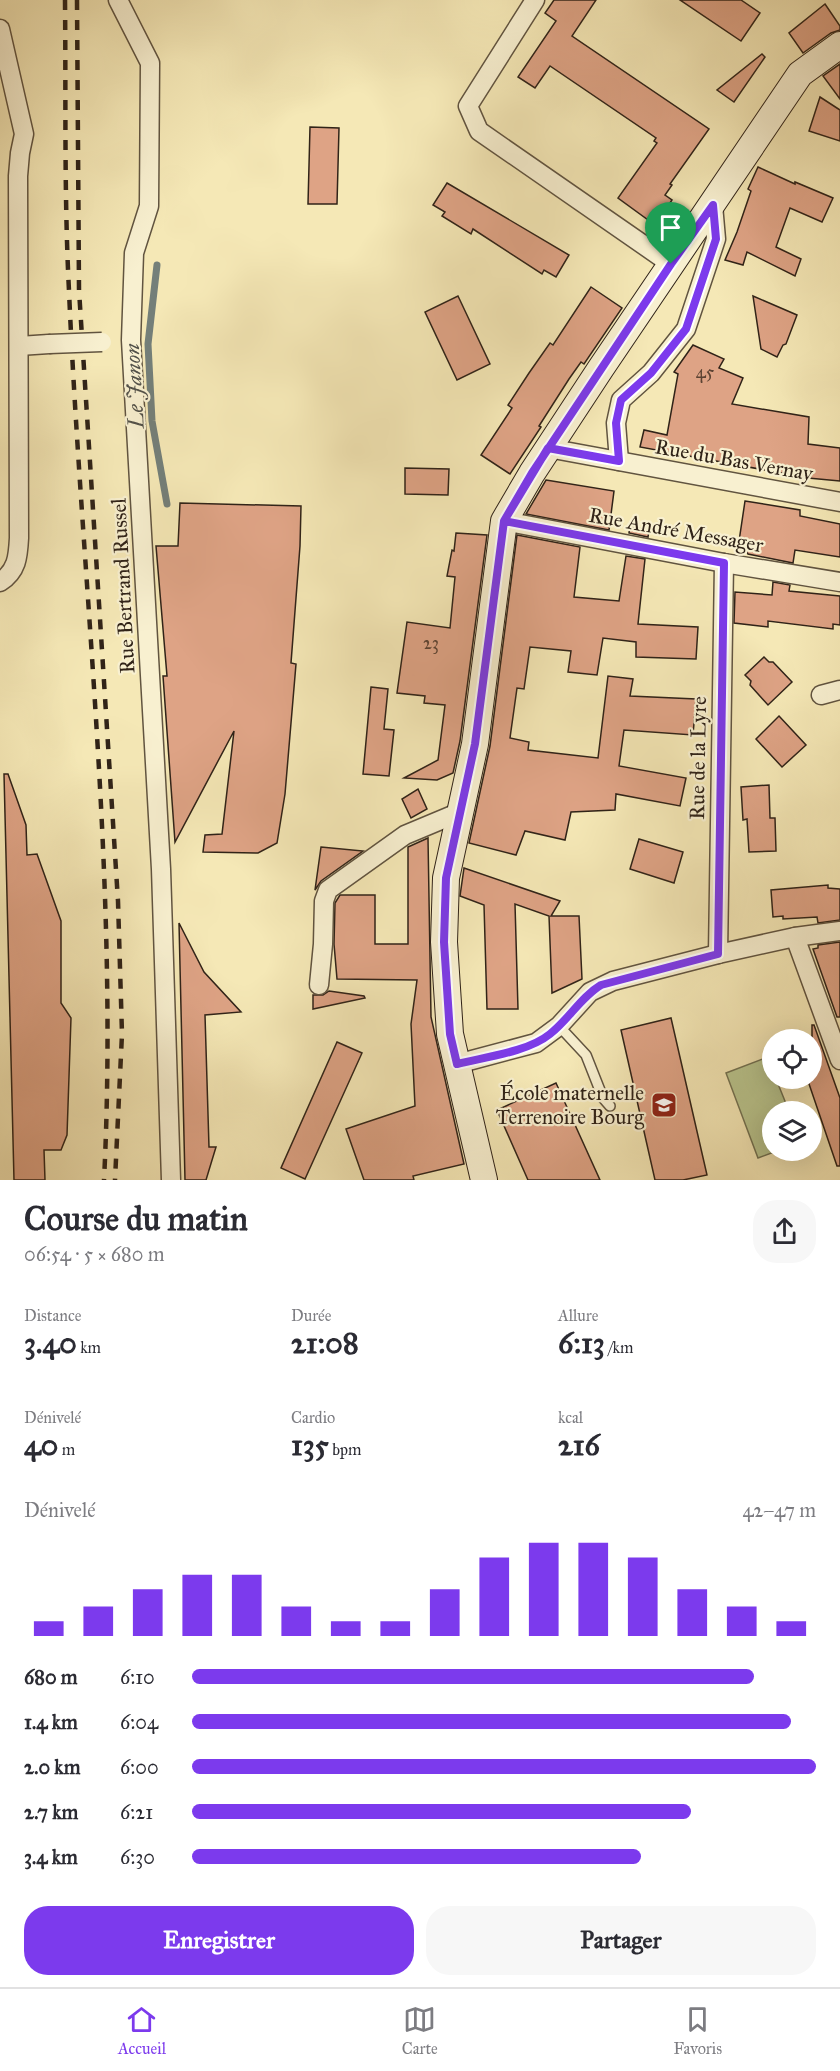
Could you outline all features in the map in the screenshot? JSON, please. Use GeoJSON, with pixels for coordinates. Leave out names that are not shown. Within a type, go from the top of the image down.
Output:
{"type":"FeatureCollection","features":[{"type":"Feature","properties":{"kind":"main road"},"geometry":{"type":"LineString","coordinates":[[484,1180],[450,1034],[444,942],[446,878],[475,744],[504,521],[548,448],[800,74],[840,45]]}},
{"type":"Feature","properties":{"kind":"street","name":"Rue Bertrand Russel"},"geometry":{"type":"LineString","coordinates":[[118,0],[150,63],[149,206],[134,253],[132,340],[161,869],[171,1180]]}},
{"type":"Feature","properties":{"kind":"street"},"geometry":{"type":"LineString","coordinates":[[536,0],[468,105],[479,131],[671,264]]}},
{"type":"Feature","properties":{"kind":"street"},"geometry":{"type":"LineString","coordinates":[[0,30],[24,134],[18,177],[18,560],[12,572],[0,582]]}},
{"type":"Feature","properties":{"kind":"street"},"geometry":{"type":"LineString","coordinates":[[619,461],[616,423],[621,400],[651,373],[686,329],[716,239],[713,205]]}},
{"type":"Feature","properties":{"kind":"street"},"geometry":{"type":"LineString","coordinates":[[19,346],[132,340]]}},
{"type":"Feature","properties":{"kind":"street","name":"Rue du Bas Vernay"},"geometry":{"type":"LineString","coordinates":[[548,448],[840,502]]}},
{"type":"Feature","properties":{"kind":"street","name":"Rue André Messager"},"geometry":{"type":"LineString","coordinates":[[504,521],[724,563],[840,582]]}},
{"type":"Feature","properties":{"kind":"street","name":"Rue de la Lyre"},"geometry":{"type":"LineString","coordinates":[[718,954],[724,563]]}},
{"type":"Feature","properties":{"kind":"street"},"geometry":{"type":"LineString","coordinates":[[821,695],[840,690]]}},
{"type":"Feature","properties":{"kind":"street"},"geometry":{"type":"LineString","coordinates":[[319,986],[324,901],[328,890],[405,835],[460,812]]}},
{"type":"Feature","properties":{"kind":"street"},"geometry":{"type":"LineString","coordinates":[[457,1064],[536,1043],[559,1026],[590,992],[601,985],[718,954],[840,931]]}},
{"type":"Feature","properties":{"kind":"street"},"geometry":{"type":"LineString","coordinates":[[795,938],[840,1060]]}},
{"type":"Feature","properties":{"kind":"lane"},"geometry":{"type":"LineString","coordinates":[[559,1026],[586,1055],[603,1098],[610,1106]]}},
{"type":"Feature","properties":{"kind":"green space"},"geometry":{"type":"Polygon","coordinates":[[[762,1059],[762,1089],[780,1089],[785,1101],[762,1101],[762,1157],[758,1158],[726,1073],[762,1059]]]}},
{"type":"Feature","properties":{"kind":"building"},"geometry":{"type":"Polygon","coordinates":[[[554,0],[596,0],[572,36],[709,129],[670,184],[672,185],[665,195],[672,200],[655,225],[618,198],[657,143],[654,141],[656,138],[550,66],[535,88],[518,77],[556,21],[545,13],[554,0]]]}},
{"type":"Feature","properties":{"kind":"building"},"geometry":{"type":"Polygon","coordinates":[[[680,0],[741,0],[760,13],[741,41],[680,0]]]}},
{"type":"Feature","properties":{"kind":"building"},"geometry":{"type":"Polygon","coordinates":[[[825,4],[840,26],[840,30],[831,33],[803,53],[789,33],[825,4]]]}},
{"type":"Feature","properties":{"kind":"building"},"geometry":{"type":"Polygon","coordinates":[[[762,54],[765,57],[734,102],[717,90],[762,54]]]}},
{"type":"Feature","properties":{"kind":"building"},"geometry":{"type":"Polygon","coordinates":[[[840,64],[840,99],[823,76],[840,64]]]}},
{"type":"Feature","properties":{"kind":"building"},"geometry":{"type":"Polygon","coordinates":[[[820,97],[840,110],[840,141],[809,131],[820,97]]]}},
{"type":"Feature","properties":{"kind":"building"},"geometry":{"type":"Polygon","coordinates":[[[310,127],[339,128],[337,204],[308,204],[310,127]]]}},
{"type":"Feature","properties":{"kind":"building"},"geometry":{"type":"Polygon","coordinates":[[[758,167],[833,198],[822,222],[790,208],[776,247],[801,259],[795,276],[747,252],[743,265],[725,260],[751,191],[748,189],[758,167]]]}},
{"type":"Feature","properties":{"kind":"building"},"geometry":{"type":"Polygon","coordinates":[[[447,183],[569,255],[556,277],[544,270],[542,274],[473,229],[471,234],[442,216],[445,212],[433,205],[447,183]]]}},
{"type":"Feature","properties":{"kind":"building"},"geometry":{"type":"Polygon","coordinates":[[[591,287],[622,308],[584,364],[581,362],[569,379],[510,474],[481,455],[512,408],[508,405],[550,343],[553,345],[591,287]]]}},
{"type":"Feature","properties":{"kind":"building"},"geometry":{"type":"Polygon","coordinates":[[[458,296],[490,364],[457,380],[425,312],[458,296]]]}},
{"type":"Feature","properties":{"kind":"building"},"geometry":{"type":"Polygon","coordinates":[[[753,296],[797,315],[786,344],[783,345],[777,357],[761,349],[753,296]]]}},
{"type":"Feature","properties":{"kind":"building"},"geometry":{"type":"Polygon","coordinates":[[[693,345],[724,359],[719,368],[743,378],[732,404],[809,417],[808,444],[840,448],[840,481],[808,478],[640,447],[644,430],[667,435],[678,374],[674,372],[693,345]]]}},
{"type":"Feature","properties":{"kind":"building"},"geometry":{"type":"Polygon","coordinates":[[[405,468],[449,469],[448,495],[405,494],[405,468]]]}},
{"type":"Feature","properties":{"kind":"building"},"geometry":{"type":"Polygon","coordinates":[[[546,480],[614,491],[609,530],[526,514],[546,480]]]}},
{"type":"Feature","properties":{"kind":"building"},"geometry":{"type":"Polygon","coordinates":[[[745,501],[800,510],[800,516],[840,524],[840,557],[795,550],[793,563],[748,554],[745,549],[738,548],[745,501]]]}},
{"type":"Feature","properties":{"kind":"building"},"geometry":{"type":"Polygon","coordinates":[[[180,503],[301,506],[291,663],[296,664],[285,794],[277,843],[258,853],[203,852],[205,835],[222,834],[234,731],[175,842],[163,676],[167,676],[156,546],[178,546],[180,503]]]}},
{"type":"Feature","properties":{"kind":"building"},"geometry":{"type":"Polygon","coordinates":[[[630,527],[649,530],[648,537],[629,533],[630,527]]]}},
{"type":"Feature","properties":{"kind":"building"},"geometry":{"type":"Polygon","coordinates":[[[456,533],[487,535],[460,741],[453,773],[437,780],[404,778],[438,760],[445,705],[424,703],[425,696],[397,693],[407,622],[450,628],[455,577],[447,576],[456,533]]]}},
{"type":"Feature","properties":{"kind":"building"},"geometry":{"type":"Polygon","coordinates":[[[517,535],[580,547],[574,597],[619,601],[626,556],[645,559],[638,624],[698,627],[696,659],[636,657],[636,642],[603,638],[597,675],[568,672],[571,651],[530,647],[524,689],[517,688],[510,738],[529,742],[528,750],[598,758],[608,676],[633,679],[630,696],[696,699],[693,735],[624,730],[619,766],[686,778],[680,806],[616,794],[615,810],[571,812],[565,840],[525,831],[516,855],[469,843],[490,746],[517,535]]]}},
{"type":"Feature","properties":{"kind":"building"},"geometry":{"type":"Polygon","coordinates":[[[773,582],[790,585],[789,591],[840,596],[840,625],[833,624],[833,629],[768,621],[768,627],[734,623],[735,592],[772,595],[773,582]]]}},
{"type":"Feature","properties":{"kind":"building"},"geometry":{"type":"Polygon","coordinates":[[[764,657],[769,662],[773,662],[792,682],[768,705],[750,685],[751,681],[745,675],[764,657]]]}},
{"type":"Feature","properties":{"kind":"building"},"geometry":{"type":"Polygon","coordinates":[[[371,687],[388,689],[384,729],[394,730],[389,776],[363,774],[371,687]]]}},
{"type":"Feature","properties":{"kind":"building"},"geometry":{"type":"Polygon","coordinates":[[[779,716],[806,745],[782,767],[756,739],[779,716]]]}},
{"type":"Feature","properties":{"kind":"building"},"geometry":{"type":"Polygon","coordinates":[[[4,774],[8,774],[26,825],[27,855],[37,854],[61,921],[61,1003],[71,1018],[67,1135],[61,1150],[44,1150],[45,1180],[14,1180],[4,774]]]}},
{"type":"Feature","properties":{"kind":"building"},"geometry":{"type":"Polygon","coordinates":[[[769,785],[770,818],[775,818],[776,851],[749,852],[747,819],[743,820],[741,787],[769,785]]]}},
{"type":"Feature","properties":{"kind":"building"},"geometry":{"type":"Polygon","coordinates":[[[418,789],[427,809],[411,818],[402,799],[418,789]]]}},
{"type":"Feature","properties":{"kind":"building"},"geometry":{"type":"Polygon","coordinates":[[[428,838],[431,1017],[464,1164],[413,1176],[414,1180],[364,1180],[346,1129],[415,1106],[411,1024],[417,980],[337,979],[334,944],[335,903],[340,895],[375,895],[375,944],[408,944],[408,847],[428,838]]]}},
{"type":"Feature","properties":{"kind":"building"},"geometry":{"type":"Polygon","coordinates":[[[639,839],[683,852],[674,883],[630,869],[639,839]]]}},
{"type":"Feature","properties":{"kind":"building"},"geometry":{"type":"Polygon","coordinates":[[[321,847],[363,851],[321,881],[315,890],[321,847]]]}},
{"type":"Feature","properties":{"kind":"building"},"geometry":{"type":"Polygon","coordinates":[[[464,868],[560,901],[551,916],[579,916],[582,979],[552,993],[549,916],[515,904],[518,1009],[487,1009],[484,905],[460,896],[464,868]]]}},
{"type":"Feature","properties":{"kind":"building"},"geometry":{"type":"Polygon","coordinates":[[[828,885],[828,888],[840,889],[840,920],[818,923],[817,917],[783,919],[783,916],[773,917],[771,890],[828,885]]]}},
{"type":"Feature","properties":{"kind":"building"},"geometry":{"type":"Polygon","coordinates":[[[179,923],[204,972],[241,1012],[205,1015],[209,1147],[216,1147],[206,1180],[185,1180],[179,923]]]}},
{"type":"Feature","properties":{"kind":"building"},"geometry":{"type":"Polygon","coordinates":[[[840,942],[840,1017],[837,1017],[813,949],[818,948],[818,945],[840,942]]]}},
{"type":"Feature","properties":{"kind":"building"},"geometry":{"type":"Polygon","coordinates":[[[329,991],[365,998],[313,1009],[313,995],[323,995],[329,991]]]}},
{"type":"Feature","properties":{"kind":"building","name":"École maternelle Terrenoire Bourg"},"geometry":{"type":"Polygon","coordinates":[[[671,1018],[707,1175],[683,1180],[655,1180],[621,1030],[671,1018]]]}},
{"type":"Feature","properties":{"kind":"building"},"geometry":{"type":"Polygon","coordinates":[[[337,1042],[362,1053],[305,1179],[281,1168],[337,1042]]]}},
{"type":"Feature","properties":{"kind":"building"},"geometry":{"type":"Polygon","coordinates":[[[822,1047],[840,1098],[840,1166],[837,1166],[822,1122],[822,1101],[815,1101],[811,1089],[822,1089],[822,1047]]]}},
{"type":"Feature","properties":{"kind":"building"},"geometry":{"type":"Polygon","coordinates":[[[556,1083],[600,1180],[528,1180],[497,1110],[556,1083]]]}},
{"type":"Feature","properties":{"kind":"waterway","name":"Le Janon"},"geometry":{"type":"LineString","coordinates":[[157,265],[148,344],[152,421],[167,504]]}},
{"type":"Feature","properties":{"kind":"railway"},"geometry":{"type":"LineString","coordinates":[[65,0],[67,255],[97,735],[107,957],[104,1180]]}},
{"type":"Feature","properties":{"kind":"railway"},"geometry":{"type":"LineString","coordinates":[[77,0],[79,290],[118,901],[122,1034],[115,1180]]}},
{"type":"Feature","properties":{"kind":"place","name":"École maternelle Terrenoire Bourg"},"geometry":{"type":"Point","coordinates":[664,1105]}},
{"type":"Feature","properties":{"kind":"route"},"geometry":{"type":"LineString","coordinates":[[671,264],[548,448],[504,521],[475,744],[446,878],[444,942],[450,1034],[457,1064],[536,1043],[559,1026],[590,992],[601,985],[718,954],[724,563],[504,521],[532,473],[548,448],[619,461],[616,423],[621,400],[651,373],[686,329],[716,239],[713,205],[671,264]]}}]}
